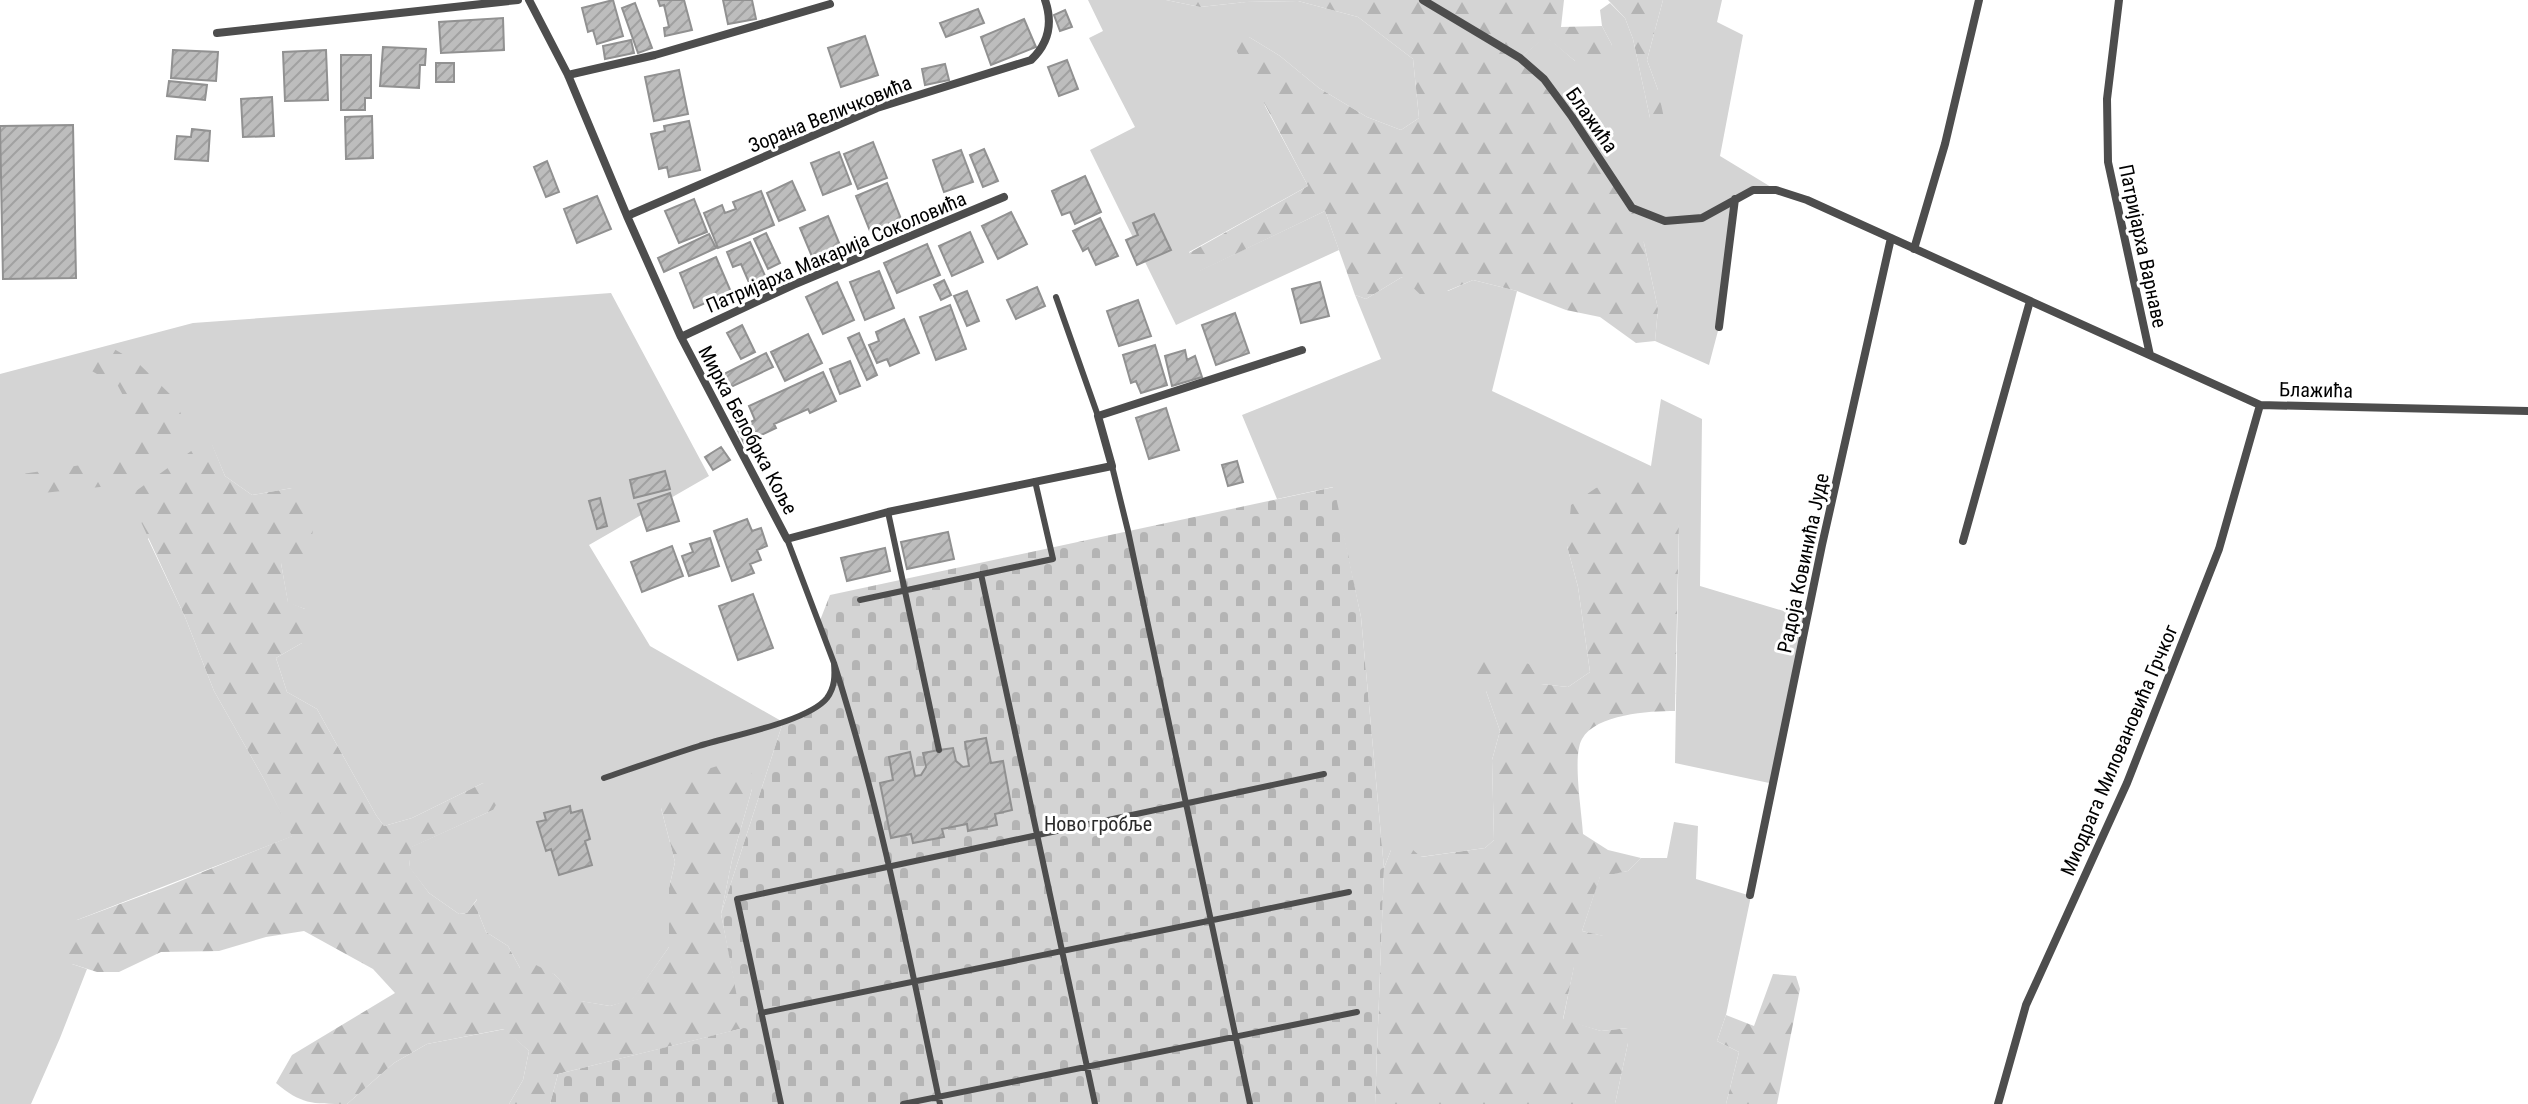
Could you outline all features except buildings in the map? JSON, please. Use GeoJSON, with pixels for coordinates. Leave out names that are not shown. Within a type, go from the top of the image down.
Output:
{"type":"FeatureCollection","features":[{"type":"Feature","properties":{"kind":"street"},"geometry":{"type":"LineString","coordinates":[[217,33],[518,0]]}},
{"type":"Feature","properties":{"kind":"street","name":"Мирка Белобрка Коље"},"geometry":{"type":"LineString","coordinates":[[529,0],[568,75],[681,337],[787,539],[888,512],[1112,466]]}},
{"type":"Feature","properties":{"kind":"street","name":"Зорана Величковића"},"geometry":{"type":"LineString","coordinates":[[627,216],[877,108],[1031,60],[1043,48],[1050,28],[1045,0]]}},
{"type":"Feature","properties":{"kind":"street","name":"Блажића"},"geometry":{"type":"LineString","coordinates":[[1423,0],[1520,58],[1544,79],[1632,208],[1665,221],[1702,218],[1753,190],[1776,190],[1807,200],[2260,405],[2528,411]]}},
{"type":"Feature","properties":{"kind":"street"},"geometry":{"type":"LineString","coordinates":[[1914,249],[1945,144],[1979,0]]}},
{"type":"Feature","properties":{"kind":"street","name":"Патријарха Варнаве"},"geometry":{"type":"LineString","coordinates":[[2119,0],[2107,99],[2108,162],[2150,355]]}},
{"type":"Feature","properties":{"kind":"street"},"geometry":{"type":"LineString","coordinates":[[568,75],[669,52],[830,4]]}},
{"type":"Feature","properties":{"kind":"street","name":"Патријарха Макарија Соколовића"},"geometry":{"type":"LineString","coordinates":[[681,337],[793,285],[1004,197]]}},
{"type":"Feature","properties":{"kind":"street"},"geometry":{"type":"LineString","coordinates":[[1719,327],[1735,199]]}},
{"type":"Feature","properties":{"kind":"street","name":"Радоја Ковинића Јуде"},"geometry":{"type":"LineString","coordinates":[[1750,895],[1822,545],[1891,238]]}},
{"type":"Feature","properties":{"kind":"street"},"geometry":{"type":"LineString","coordinates":[[1963,541],[2030,301]]}},
{"type":"Feature","properties":{"kind":"street"},"geometry":{"type":"LineString","coordinates":[[1112,466],[1098,416],[1302,350]]}},
{"type":"Feature","properties":{"kind":"street","name":"Миодрага Миловановића Грчког"},"geometry":{"type":"LineString","coordinates":[[1998,1104],[2026,1005],[2127,783],[2219,549],[2260,405]]}},
{"type":"Feature","properties":{"kind":"lane"},"geometry":{"type":"LineString","coordinates":[[1056,297],[1098,416]]}},
{"type":"Feature","properties":{"kind":"lane"},"geometry":{"type":"LineString","coordinates":[[1112,466],[1250,1104]]}},
{"type":"Feature","properties":{"kind":"lane"},"geometry":{"type":"LineString","coordinates":[[860,600],[1053,559],[1035,480]]}},
{"type":"Feature","properties":{"kind":"lane"},"geometry":{"type":"LineString","coordinates":[[888,512],[939,750]]}},
{"type":"Feature","properties":{"kind":"lane"},"geometry":{"type":"LineString","coordinates":[[787,539],[848,706],[890,866],[940,1100]]}},
{"type":"Feature","properties":{"kind":"lane"},"geometry":{"type":"LineString","coordinates":[[981,574],[1095,1104]]}},
{"type":"Feature","properties":{"kind":"lane"},"geometry":{"type":"LineString","coordinates":[[604,778],[700,745],[783,722],[813,709],[826,699],[836,679],[834,663]]}},
{"type":"Feature","properties":{"kind":"lane"},"geometry":{"type":"LineString","coordinates":[[781,1104],[737,899],[1324,774]]}},
{"type":"Feature","properties":{"kind":"lane"},"geometry":{"type":"LineString","coordinates":[[761,1013],[1349,892]]}},
{"type":"Feature","properties":{"kind":"lane"},"geometry":{"type":"LineString","coordinates":[[903,1104],[940,1100],[1357,1012]]}},
{"type":"Feature","properties":{"kind":"green space"},"geometry":{"type":"Polygon","coordinates":[[[1088,0],[1166,0],[1200,7],[1298,1],[1358,17],[1413,59],[1419,118],[1401,130],[1367,117],[1319,88],[1280,56],[1249,37],[1265,106],[1308,186],[1189,252],[1199,271],[1325,211],[1339,250],[1176,325],[1090,150],[1135,127],[1089,38],[1103,31],[1088,0]]]}},
{"type":"Feature","properties":{"kind":"green space"},"geometry":{"type":"Polygon","coordinates":[[[1166,0],[1564,0],[1561,27],[1602,26],[1612,45],[1602,64],[1575,61],[1546,37],[1520,58],[1544,79],[1632,208],[1644,243],[1658,309],[1655,341],[1636,343],[1600,317],[1566,310],[1517,291],[1473,280],[1426,300],[1402,277],[1366,299],[1355,295],[1325,211],[1198,272],[1189,253],[1308,186],[1234,46],[1249,37],[1280,56],[1319,88],[1367,117],[1401,130],[1419,118],[1413,59],[1358,17],[1298,1],[1200,7],[1166,0]]]}},
{"type":"Feature","properties":{"kind":"green space"},"geometry":{"type":"Polygon","coordinates":[[[1608,0],[1663,0],[1647,60],[1664,118],[1650,118],[1633,39],[1625,18],[1608,0]]]}},
{"type":"Feature","properties":{"kind":"green space"},"geometry":{"type":"Polygon","coordinates":[[[1663,0],[1722,0],[1717,22],[1743,35],[1720,156],[1776,190],[1753,190],[1735,199],[1719,327],[1709,365],[1655,341],[1658,309],[1644,243],[1520,58],[1546,36],[1575,61],[1612,45],[1602,26],[1600,10],[1610,3],[1625,18],[1633,39],[1650,118],[1658,90],[1647,60],[1663,0]]]}},
{"type":"Feature","properties":{"kind":"green space"},"geometry":{"type":"Polygon","coordinates":[[[1402,277],[1448,291],[1473,280],[1517,291],[1492,391],[1651,466],[1661,399],[1702,419],[1700,586],[1807,618],[1774,784],[1675,763],[1679,523],[1567,546],[1578,587],[1590,672],[1568,687],[1541,684],[1486,691],[1500,731],[1492,760],[1494,840],[1485,848],[1420,857],[1391,850],[1384,868],[1361,617],[1333,487],[1277,499],[1242,415],[1381,359],[1355,295],[1366,299],[1402,277]]]}},
{"type":"Feature","properties":{"kind":"green space"},"geometry":{"type":"Polygon","coordinates":[[[611,293],[709,476],[589,545],[650,646],[783,722],[721,914],[752,789],[661,808],[675,862],[669,888],[669,947],[632,1000],[610,1006],[580,1001],[554,974],[520,968],[508,946],[486,932],[478,912],[477,899],[467,913],[459,914],[429,893],[409,867],[411,847],[493,810],[483,783],[412,818],[384,826],[317,709],[287,692],[276,658],[302,643],[305,609],[288,603],[281,563],[292,488],[252,495],[225,476],[212,445],[148,539],[185,617],[214,691],[293,836],[77,920],[72,964],[87,969],[60,1038],[31,1104],[0,1104],[0,374],[193,323],[611,293]]]}},
{"type":"Feature","properties":{"kind":"green space"},"geometry":{"type":"Polygon","coordinates":[[[95,349],[114,349],[138,363],[176,400],[183,420],[170,446],[120,480],[100,487],[21,492],[19,483],[22,474],[108,461],[128,452],[136,437],[134,416],[118,386],[76,362],[95,349]]]}},
{"type":"Feature","properties":{"kind":"green space"},"geometry":{"type":"Polygon","coordinates":[[[212,444],[225,476],[252,495],[292,488],[316,507],[310,551],[281,563],[288,602],[305,609],[319,628],[302,643],[276,658],[287,692],[317,709],[384,826],[412,818],[483,783],[503,793],[493,810],[412,847],[409,866],[429,893],[459,914],[467,913],[479,897],[478,912],[486,932],[508,946],[520,968],[534,964],[554,974],[581,1001],[610,1006],[632,999],[669,947],[669,888],[675,862],[661,808],[663,791],[702,771],[744,760],[751,768],[752,789],[721,914],[744,1028],[558,1074],[550,1104],[509,1104],[523,1080],[529,1051],[504,1029],[427,1044],[394,1063],[347,1104],[315,1103],[300,1099],[276,1083],[292,1055],[395,993],[373,969],[304,931],[266,937],[219,951],[161,952],[119,972],[97,972],[72,964],[64,951],[77,920],[292,836],[214,691],[185,617],[129,496],[194,449],[212,444]]]}},
{"type":"Feature","properties":{"kind":"green space"},"geometry":{"type":"Polygon","coordinates":[[[1635,476],[1663,493],[1679,523],[1675,711],[1638,713],[1611,719],[1589,731],[1579,747],[1583,834],[1608,850],[1641,858],[1628,871],[1600,877],[1582,931],[1604,936],[1592,959],[1574,967],[1563,1019],[1601,1031],[1628,1028],[1628,1043],[1615,1104],[1375,1104],[1384,868],[1391,850],[1404,842],[1421,857],[1485,848],[1494,840],[1492,760],[1500,731],[1486,691],[1467,671],[1488,655],[1529,664],[1541,684],[1568,687],[1590,672],[1578,587],[1567,546],[1571,505],[1596,488],[1635,476]]]}},
{"type":"Feature","properties":{"kind":"green space","name":"Ново гробље"},"geometry":{"type":"Polygon","coordinates":[[[1334,487],[1361,617],[1384,868],[1375,1104],[550,1104],[558,1074],[743,1028],[721,914],[783,722],[826,699],[836,679],[819,623],[830,595],[1334,487]]]}},
{"type":"Feature","properties":{"kind":"green space"},"geometry":{"type":"Polygon","coordinates":[[[1674,822],[1698,826],[1696,879],[1751,896],[1726,1015],[1717,1041],[1739,1052],[1726,1104],[1615,1104],[1628,1043],[1628,1028],[1601,1031],[1563,1020],[1574,966],[1603,936],[1582,931],[1600,876],[1628,871],[1641,858],[1667,858],[1674,822]]]}},
{"type":"Feature","properties":{"kind":"green space"},"geometry":{"type":"Polygon","coordinates":[[[1773,974],[1796,976],[1800,989],[1777,1104],[1726,1104],[1739,1052],[1717,1041],[1726,1015],[1754,1026],[1773,974]]]}},
{"type":"Feature","properties":{"kind":"green space"},"geometry":{"type":"Polygon","coordinates":[[[505,1029],[529,1051],[523,1080],[509,1104],[347,1104],[394,1063],[427,1044],[505,1029]]]}}]}
